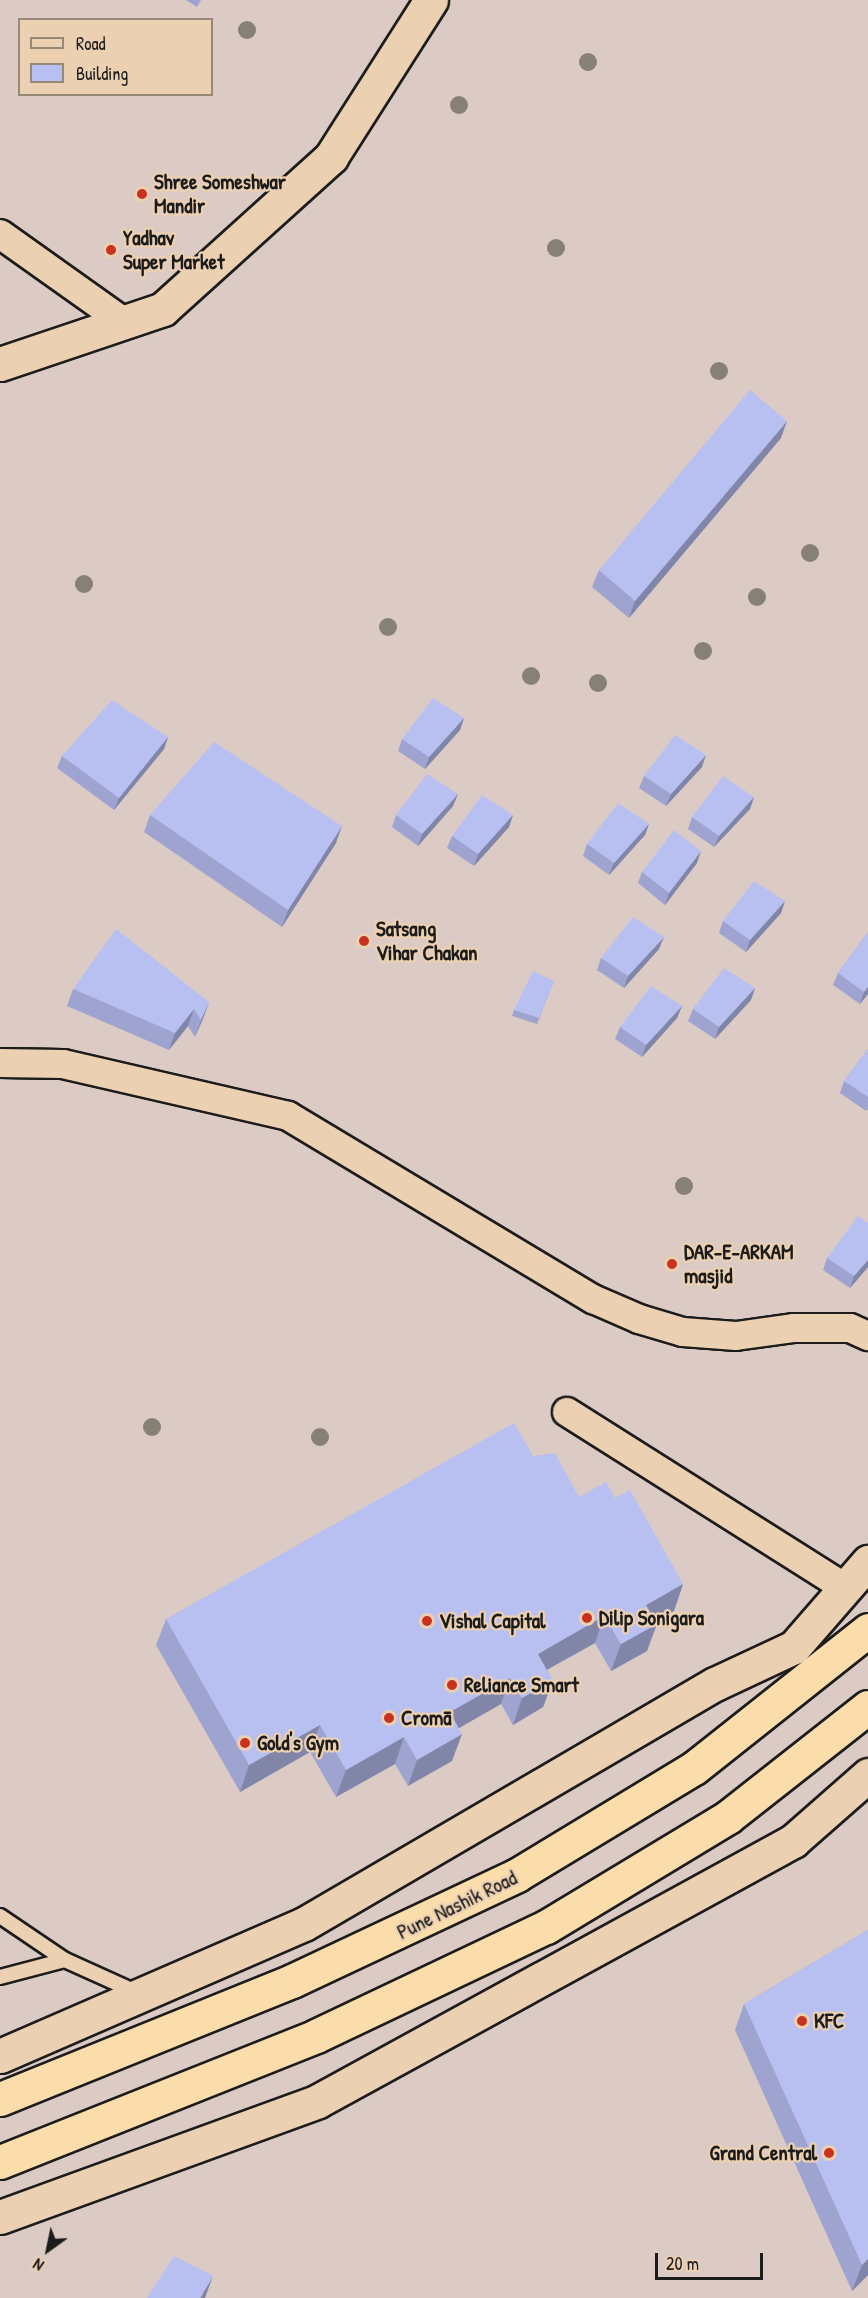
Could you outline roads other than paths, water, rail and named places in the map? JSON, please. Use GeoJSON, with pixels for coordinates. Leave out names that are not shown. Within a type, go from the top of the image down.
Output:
{"type":"FeatureCollection","features":[{"type":"Feature","properties":{"kind":"highway","name":"Pune Nashik Road"},"geometry":{"type":"LineString","coordinates":[[0,2099],[292,1981],[517,1875],[694,1768],[868,1630]]}},
{"type":"Feature","properties":{"kind":"highway"},"geometry":{"type":"LineString","coordinates":[[0,2162],[316,2036],[546,1927],[728,1817],[868,1707]]}},
{"type":"Feature","properties":{"kind":"street"},"geometry":{"type":"LineString","coordinates":[[0,364],[163,309],[331,157],[430,0]]}},
{"type":"Feature","properties":{"kind":"street"},"geometry":{"type":"LineString","coordinates":[[0,234],[124,322]]}},
{"type":"Feature","properties":{"kind":"street"},"geometry":{"type":"LineString","coordinates":[[0,1063],[63,1064],[288,1116],[593,1299],[639,1319],[683,1332],[736,1336],[794,1328],[850,1328],[868,1336]]}},
{"type":"Feature","properties":{"kind":"street"},"geometry":{"type":"LineString","coordinates":[[567,1412],[845,1588]]}},
{"type":"Feature","properties":{"kind":"street"},"geometry":{"type":"LineString","coordinates":[[0,2056],[304,1924],[715,1684],[794,1647],[868,1562]]}},
{"type":"Feature","properties":{"kind":"street"},"geometry":{"type":"LineString","coordinates":[[0,2217],[318,2101],[793,1841],[868,1775]]}},
{"type":"Feature","properties":{"kind":"lane"},"geometry":{"type":"LineString","coordinates":[[0,1916],[65,1960],[140,1994]]}},
{"type":"Feature","properties":{"kind":"lane"},"geometry":{"type":"LineString","coordinates":[[0,1977],[65,1960]]}},
{"type":"Feature","properties":{"kind":"place","name":"Shree Someshwar Mandir"},"geometry":{"type":"Point","coordinates":[142,194]}},
{"type":"Feature","properties":{"kind":"place","name":"Yadhav Super Market"},"geometry":{"type":"Point","coordinates":[111,250]}},
{"type":"Feature","properties":{"kind":"place","name":"Satsang Vihar Chakan"},"geometry":{"type":"Point","coordinates":[364,941]}},
{"type":"Feature","properties":{"kind":"place","name":"DAR-E-ARKAM masjid"},"geometry":{"type":"Point","coordinates":[672,1264]}},
{"type":"Feature","properties":{"kind":"place","name":"Dilip Sonigara"},"geometry":{"type":"Point","coordinates":[587,1618]}},
{"type":"Feature","properties":{"kind":"place","name":"Vishal Capital"},"geometry":{"type":"Point","coordinates":[427,1621]}},
{"type":"Feature","properties":{"kind":"place","name":"Reliance Smart"},"geometry":{"type":"Point","coordinates":[452,1685]}},
{"type":"Feature","properties":{"kind":"place","name":"Cromā"},"geometry":{"type":"Point","coordinates":[389,1718]}},
{"type":"Feature","properties":{"kind":"place","name":"Gold's Gym"},"geometry":{"type":"Point","coordinates":[245,1743]}},
{"type":"Feature","properties":{"kind":"place","name":"KFC"},"geometry":{"type":"Point","coordinates":[802,2021]}},
{"type":"Feature","properties":{"kind":"place","name":"Grand Central"},"geometry":{"type":"Point","coordinates":[829,2153]}}]}
